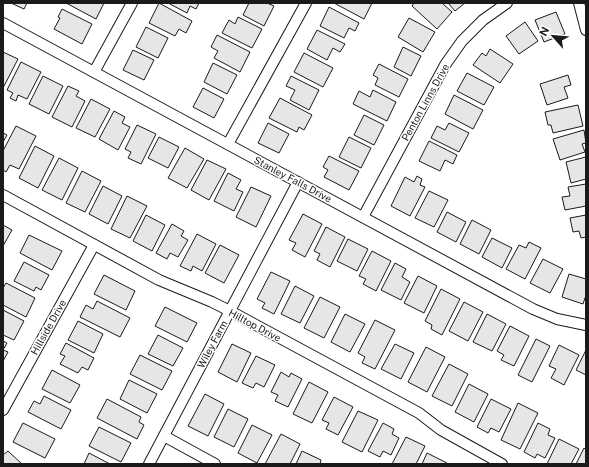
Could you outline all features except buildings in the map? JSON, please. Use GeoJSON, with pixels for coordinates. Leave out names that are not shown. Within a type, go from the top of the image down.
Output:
{"type":"FeatureCollection","features":[{"type":"Feature","properties":{"kind":"street"},"geometry":{"type":"LineString","coordinates":[[94,72],[132,3]]}},
{"type":"Feature","properties":{"kind":"street"},"geometry":{"type":"LineString","coordinates":[[228,144],[306,3]]}},
{"type":"Feature","properties":{"kind":"street","name":"Penton Linns Drive"},"geometry":{"type":"LineString","coordinates":[[363,217],[445,65],[483,20],[507,3]]}},
{"type":"Feature","properties":{"kind":"street"},"geometry":{"type":"LineString","coordinates":[[579,3],[586,30]]}},
{"type":"Feature","properties":{"kind":"street","name":"Stanley Falls Drive"},"geometry":{"type":"LineString","coordinates":[[3,23],[533,309],[557,319],[586,325]]}},
{"type":"Feature","properties":{"kind":"street","name":"Wiley Farm"},"geometry":{"type":"LineString","coordinates":[[149,464],[298,182]]}},
{"type":"Feature","properties":{"kind":"street","name":"Hilltop Drive"},"geometry":{"type":"LineString","coordinates":[[3,195],[159,280],[230,311],[419,413],[454,437],[502,464]]}},
{"type":"Feature","properties":{"kind":"street","name":"Hillside Drive"},"geometry":{"type":"LineString","coordinates":[[3,410],[94,244]]}},
{"type":"Feature","properties":{"kind":"street"},"geometry":{"type":"LineString","coordinates":[[164,436],[215,464]]}}]}
